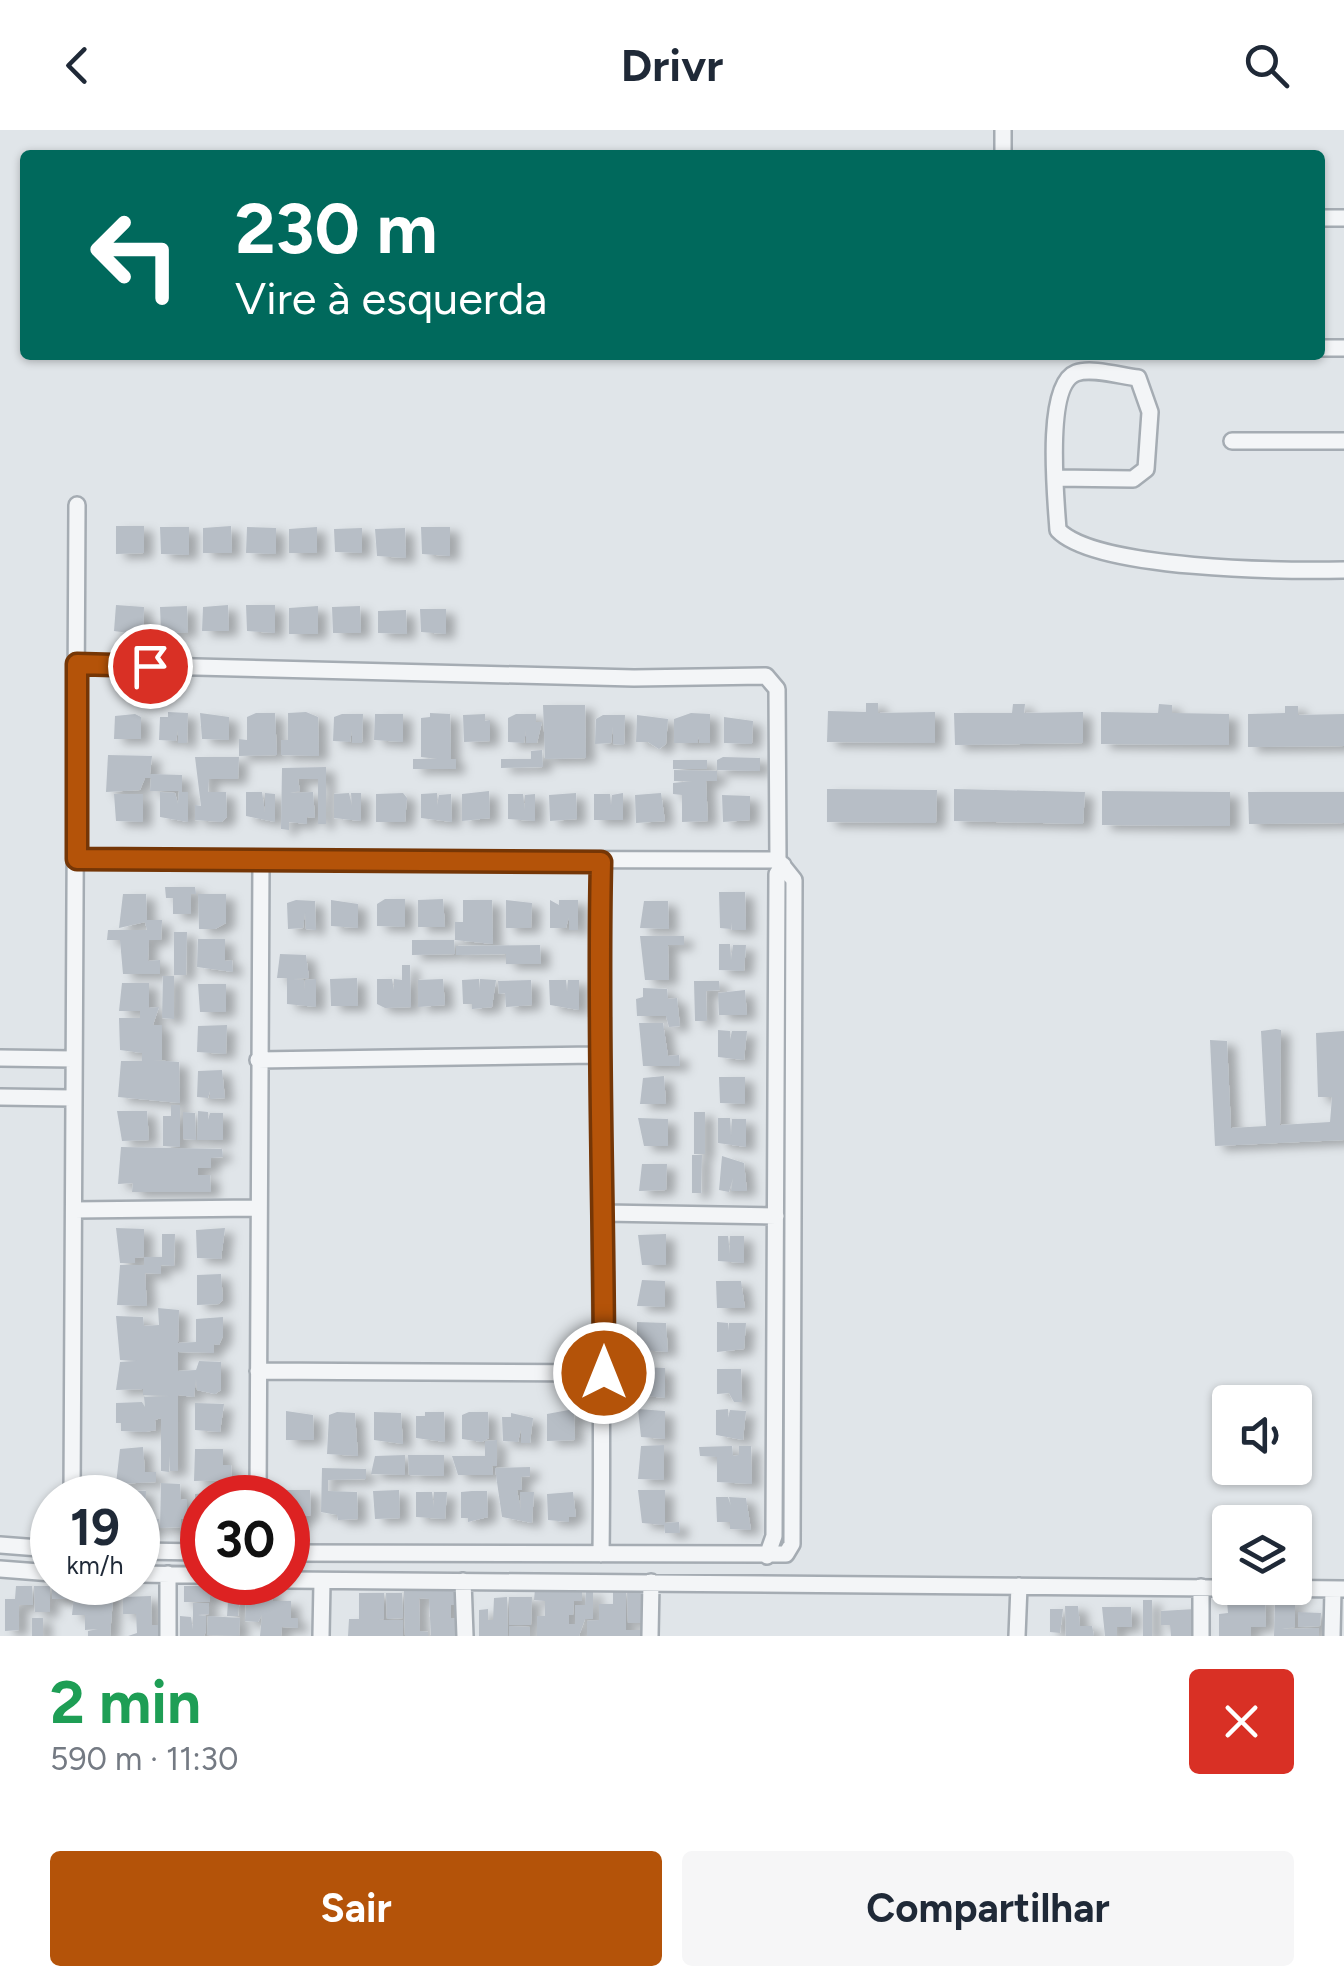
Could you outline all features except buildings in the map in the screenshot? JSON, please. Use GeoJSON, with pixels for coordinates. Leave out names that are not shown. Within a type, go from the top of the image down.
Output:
{"type":"FeatureCollection","features":[{"type":"Feature","properties":{"kind":"street"},"geometry":{"type":"LineString","coordinates":[[1055,478],[1133,479],[1146,469],[1150,412],[1138,378],[1079,371],[1066,379],[1057,398],[1055,478],[1058,530],[1066,539],[1094,549],[1246,571],[1344,570]]}},
{"type":"Feature","properties":{"kind":"street"},"geometry":{"type":"LineString","coordinates":[[1232,441],[1344,441]]}},
{"type":"Feature","properties":{"kind":"street"},"geometry":{"type":"LineString","coordinates":[[72,1475],[77,505]]}},
{"type":"Feature","properties":{"kind":"street"},"geometry":{"type":"LineString","coordinates":[[77,664],[634,678],[766,676],[777,689],[781,863],[777,874],[774,1536],[767,1556]]}},
{"type":"Feature","properties":{"kind":"street"},"geometry":{"type":"LineString","coordinates":[[77,859],[781,863],[792,874],[796,889],[792,1544],[786,1554],[310,1553]]}},
{"type":"Feature","properties":{"kind":"street"},"geometry":{"type":"LineString","coordinates":[[258,1475],[261,861]]}},
{"type":"Feature","properties":{"kind":"street"},"geometry":{"type":"LineString","coordinates":[[601,862],[596,1055],[604,1214],[601,1554]]}},
{"type":"Feature","properties":{"kind":"street"},"geometry":{"type":"LineString","coordinates":[[258,1060],[596,1055]]}},
{"type":"Feature","properties":{"kind":"street"},"geometry":{"type":"LineString","coordinates":[[0,1058],[73,1059]]}},
{"type":"Feature","properties":{"kind":"street"},"geometry":{"type":"LineString","coordinates":[[0,1097],[72,1098]]}},
{"type":"Feature","properties":{"kind":"street"},"geometry":{"type":"LineString","coordinates":[[74,1210],[260,1208]]}},
{"type":"Feature","properties":{"kind":"street"},"geometry":{"type":"LineString","coordinates":[[604,1214],[776,1216]]}},
{"type":"Feature","properties":{"kind":"street"},"geometry":{"type":"LineString","coordinates":[[258,1372],[604,1373]]}},
{"type":"Feature","properties":{"kind":"street"},"geometry":{"type":"LineString","coordinates":[[0,1545],[30,1547]]}},
{"type":"Feature","properties":{"kind":"street"},"geometry":{"type":"LineString","coordinates":[[0,1569],[30,1571]]}},
{"type":"Feature","properties":{"kind":"street"},"geometry":{"type":"LineString","coordinates":[[160,1574],[180,1575]]}},
{"type":"Feature","properties":{"kind":"street"},"geometry":{"type":"LineString","coordinates":[[168,1574],[168,1636]]}},
{"type":"Feature","properties":{"kind":"street"},"geometry":{"type":"LineString","coordinates":[[310,1581],[1339,1589],[1332,1636]]}},
{"type":"Feature","properties":{"kind":"street"},"geometry":{"type":"LineString","coordinates":[[463,1581],[465,1636]]}},
{"type":"Feature","properties":{"kind":"street"},"geometry":{"type":"LineString","coordinates":[[322,1582],[322,1636]]}},
{"type":"Feature","properties":{"kind":"street"},"geometry":{"type":"LineString","coordinates":[[650,1636],[652,1582]]}},
{"type":"Feature","properties":{"kind":"street"},"geometry":{"type":"LineString","coordinates":[[1017,1636],[1019,1586]]}},
{"type":"Feature","properties":{"kind":"street"},"geometry":{"type":"LineString","coordinates":[[1201,1587],[1201,1636]]}},
{"type":"Feature","properties":{"kind":"route"},"geometry":{"type":"LineString","coordinates":[[150,666],[77,664],[77,859],[601,862],[596,1055],[604,1214],[604,1373]]}}]}
